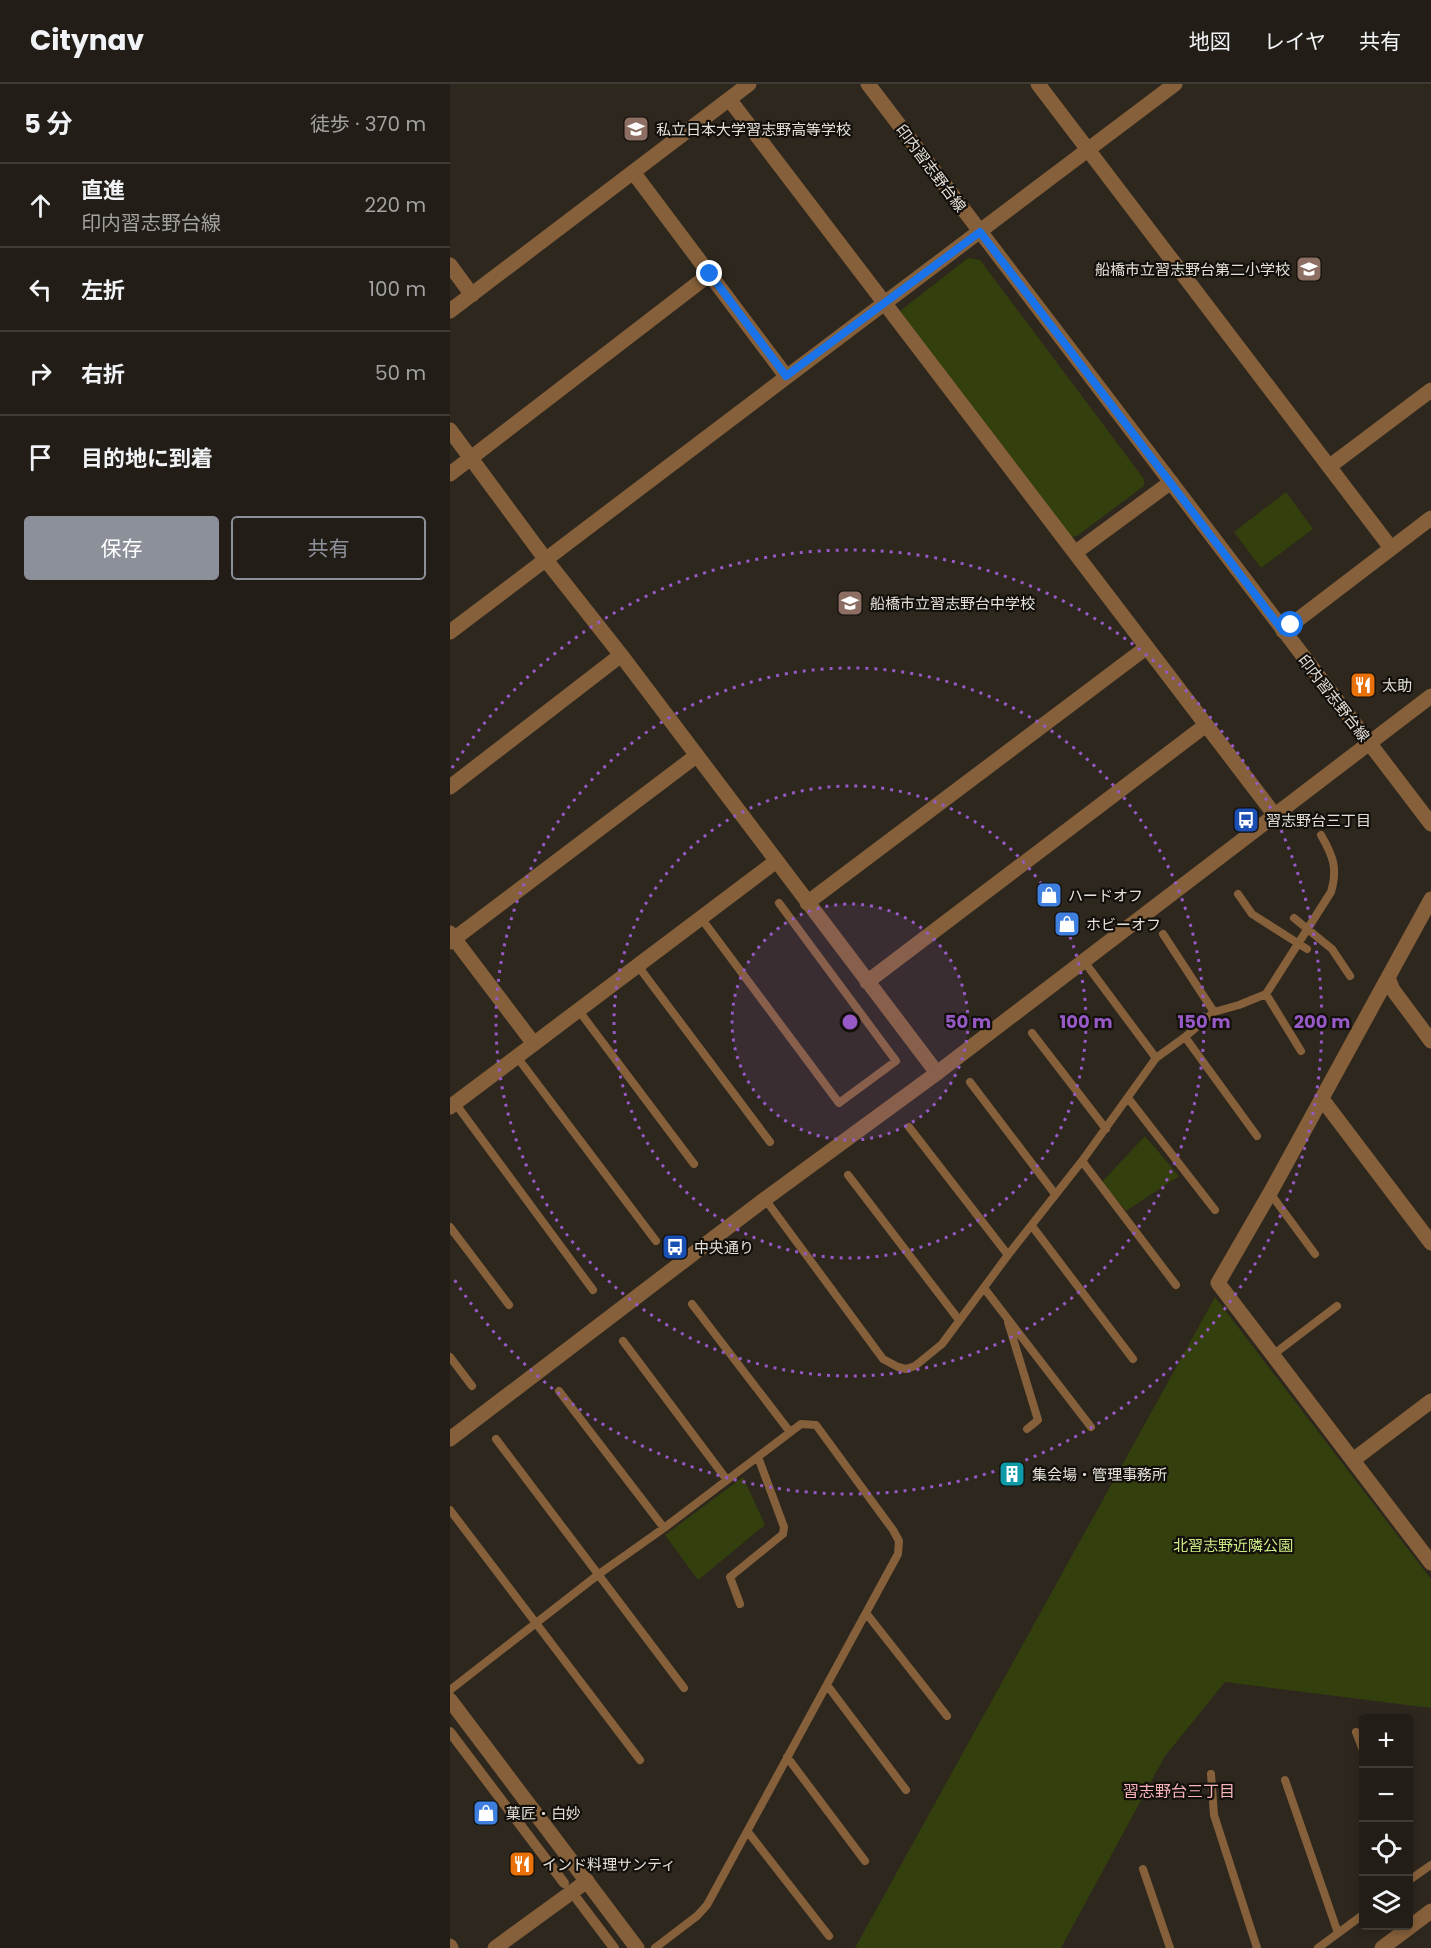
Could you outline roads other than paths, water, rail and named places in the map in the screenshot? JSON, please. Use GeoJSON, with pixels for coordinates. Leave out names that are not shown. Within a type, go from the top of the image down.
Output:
{"type":"FeatureCollection","features":[{"type":"Feature","properties":{"kind":"street"},"geometry":{"type":"LineString","coordinates":[[450,311],[749,84]]}},
{"type":"Feature","properties":{"kind":"street","name":"印内習志野台線"},"geometry":{"type":"LineString","coordinates":[[868,84],[1431,824]]}},
{"type":"Feature","properties":{"kind":"street"},"geometry":{"type":"LineString","coordinates":[[1038,84],[1391,548]]}},
{"type":"Feature","properties":{"kind":"street"},"geometry":{"type":"LineString","coordinates":[[450,632],[1175,84]]}},
{"type":"Feature","properties":{"kind":"street"},"geometry":{"type":"LineString","coordinates":[[729,99],[1274,814]]}},
{"type":"Feature","properties":{"kind":"street"},"geometry":{"type":"LineString","coordinates":[[633,172],[786,376]]}},
{"type":"Feature","properties":{"kind":"street"},"geometry":{"type":"LineString","coordinates":[[450,265],[472,295]]}},
{"type":"Feature","properties":{"kind":"street"},"geometry":{"type":"LineString","coordinates":[[450,474],[710,274]]}},
{"type":"Feature","properties":{"kind":"street"},"geometry":{"type":"LineString","coordinates":[[1330,466],[1431,390]]}},
{"type":"Feature","properties":{"kind":"street"},"geometry":{"type":"LineString","coordinates":[[450,430],[546,560],[937,1073]]}},
{"type":"Feature","properties":{"kind":"street"},"geometry":{"type":"LineString","coordinates":[[1076,552],[1171,482]]}},
{"type":"Feature","properties":{"kind":"street"},"geometry":{"type":"LineString","coordinates":[[1283,631],[1431,518]]}},
{"type":"Feature","properties":{"kind":"street"},"geometry":{"type":"LineString","coordinates":[[807,903],[1147,647]]}},
{"type":"Feature","properties":{"kind":"street"},"geometry":{"type":"LineString","coordinates":[[450,787],[621,656]]}},
{"type":"Feature","properties":{"kind":"street"},"geometry":{"type":"LineString","coordinates":[[450,1439],[765,1199],[937,1073],[1431,696]]}},
{"type":"Feature","properties":{"kind":"street"},"geometry":{"type":"LineString","coordinates":[[867,982],[1206,726]]}},
{"type":"Feature","properties":{"kind":"street"},"geometry":{"type":"LineString","coordinates":[[534,1044],[451,938],[696,756]]}},
{"type":"Feature","properties":{"kind":"street"},"geometry":{"type":"LineString","coordinates":[[452,1105],[775,862]]}},
{"type":"Feature","properties":{"kind":"street"},"geometry":{"type":"LineString","coordinates":[[1431,899],[1270,1193],[1218,1282],[1431,1563]]}},
{"type":"Feature","properties":{"kind":"street"},"geometry":{"type":"LineString","coordinates":[[1388,978],[1393,990],[1431,1041]]}},
{"type":"Feature","properties":{"kind":"street"},"geometry":{"type":"LineString","coordinates":[[1322,1099],[1431,1244]]}},
{"type":"Feature","properties":{"kind":"street"},"geometry":{"type":"LineString","coordinates":[[1353,1460],[1431,1401]]}},
{"type":"Feature","properties":{"kind":"street"},"geometry":{"type":"LineString","coordinates":[[450,1700],[637,1948]]}},
{"type":"Feature","properties":{"kind":"street"},"geometry":{"type":"LineString","coordinates":[[450,1732],[564,1882]]}},
{"type":"Feature","properties":{"kind":"street"},"geometry":{"type":"LineString","coordinates":[[495,1948],[587,1881]]}},
{"type":"Feature","properties":{"kind":"street"},"geometry":{"type":"LineString","coordinates":[[577,1899],[614,1948]]}},
{"type":"Feature","properties":{"kind":"street"},"geometry":{"type":"LineString","coordinates":[[1382,1948],[1431,1911]]}},
{"type":"Feature","properties":{"kind":"lane"},"geometry":{"type":"LineString","coordinates":[[765,1199],[883,1359],[906,1368],[915,1366],[942,1344],[1106,1129],[1156,1058],[1214,1012],[1266,994],[1332,892],[1336,877],[1331,853],[1321,834]]}},
{"type":"Feature","properties":{"kind":"lane"},"geometry":{"type":"LineString","coordinates":[[1238,894],[1252,914],[1308,949]]}},
{"type":"Feature","properties":{"kind":"lane"},"geometry":{"type":"LineString","coordinates":[[701,918],[839,1103],[896,1061],[779,903]]}},
{"type":"Feature","properties":{"kind":"lane"},"geometry":{"type":"LineString","coordinates":[[1294,918],[1332,949],[1350,976]]}},
{"type":"Feature","properties":{"kind":"lane"},"geometry":{"type":"LineString","coordinates":[[1163,934],[1214,1012]]}},
{"type":"Feature","properties":{"kind":"lane"},"geometry":{"type":"LineString","coordinates":[[1083,960],[1156,1058]]}},
{"type":"Feature","properties":{"kind":"lane"},"geometry":{"type":"LineString","coordinates":[[638,966],[770,1142]]}},
{"type":"Feature","properties":{"kind":"lane"},"geometry":{"type":"LineString","coordinates":[[1266,994],[1301,1051]]}},
{"type":"Feature","properties":{"kind":"lane"},"geometry":{"type":"LineString","coordinates":[[579,1011],[694,1164]]}},
{"type":"Feature","properties":{"kind":"lane"},"geometry":{"type":"LineString","coordinates":[[1032,1033],[1106,1129]]}},
{"type":"Feature","properties":{"kind":"lane"},"geometry":{"type":"LineString","coordinates":[[1185,1037],[1257,1136]]}},
{"type":"Feature","properties":{"kind":"lane"},"geometry":{"type":"LineString","coordinates":[[517,1057],[656,1241]]}},
{"type":"Feature","properties":{"kind":"lane"},"geometry":{"type":"LineString","coordinates":[[970,1082],[1055,1194]]}},
{"type":"Feature","properties":{"kind":"lane"},"geometry":{"type":"LineString","coordinates":[[1128,1098],[1215,1210]]}},
{"type":"Feature","properties":{"kind":"lane"},"geometry":{"type":"LineString","coordinates":[[452,1105],[594,1290]]}},
{"type":"Feature","properties":{"kind":"lane"},"geometry":{"type":"LineString","coordinates":[[909,1127],[1008,1255]]}},
{"type":"Feature","properties":{"kind":"lane"},"geometry":{"type":"LineString","coordinates":[[1082,1161],[1176,1285]]}},
{"type":"Feature","properties":{"kind":"lane"},"geometry":{"type":"LineString","coordinates":[[848,1175],[959,1320]]}},
{"type":"Feature","properties":{"kind":"lane"},"geometry":{"type":"LineString","coordinates":[[1270,1193],[1315,1254]]}},
{"type":"Feature","properties":{"kind":"lane"},"geometry":{"type":"LineString","coordinates":[[1032,1226],[1133,1359]]}},
{"type":"Feature","properties":{"kind":"lane"},"geometry":{"type":"LineString","coordinates":[[450,1227],[509,1305]]}},
{"type":"Feature","properties":{"kind":"lane"},"geometry":{"type":"LineString","coordinates":[[984,1288],[1091,1427]]}},
{"type":"Feature","properties":{"kind":"lane"},"geometry":{"type":"LineString","coordinates":[[692,1304],[790,1432]]}},
{"type":"Feature","properties":{"kind":"lane"},"geometry":{"type":"LineString","coordinates":[[1274,1354],[1337,1306]]}},
{"type":"Feature","properties":{"kind":"lane"},"geometry":{"type":"LineString","coordinates":[[1007,1318],[1038,1420],[1027,1429]]}},
{"type":"Feature","properties":{"kind":"lane"},"geometry":{"type":"LineString","coordinates":[[622,1341],[727,1480]]}},
{"type":"Feature","properties":{"kind":"lane"},"geometry":{"type":"LineString","coordinates":[[450,1357],[472,1386]]}},
{"type":"Feature","properties":{"kind":"lane"},"geometry":{"type":"LineString","coordinates":[[559,1391],[664,1528]]}},
{"type":"Feature","properties":{"kind":"lane"},"geometry":{"type":"LineString","coordinates":[[450,1690],[599,1574],[664,1528],[801,1424],[816,1425],[862,1485],[899,1541],[898,1554],[707,1905],[698,1916],[655,1948]]}},
{"type":"Feature","properties":{"kind":"lane"},"geometry":{"type":"LineString","coordinates":[[496,1439],[684,1688]]}},
{"type":"Feature","properties":{"kind":"lane"},"geometry":{"type":"LineString","coordinates":[[740,1604],[730,1577],[783,1534],[784,1527],[758,1457]]}},
{"type":"Feature","properties":{"kind":"lane"},"geometry":{"type":"LineString","coordinates":[[450,1510],[640,1760]]}},
{"type":"Feature","properties":{"kind":"lane"},"geometry":{"type":"LineString","coordinates":[[866,1613],[947,1716]]}},
{"type":"Feature","properties":{"kind":"lane"},"geometry":{"type":"LineString","coordinates":[[827,1685],[906,1790]]}},
{"type":"Feature","properties":{"kind":"lane"},"geometry":{"type":"LineString","coordinates":[[1356,1732],[1359,1740]]}},
{"type":"Feature","properties":{"kind":"lane"},"geometry":{"type":"LineString","coordinates":[[788,1757],[865,1861]]}},
{"type":"Feature","properties":{"kind":"lane"},"geometry":{"type":"LineString","coordinates":[[1211,1774],[1214,1815],[1257,1948]]}},
{"type":"Feature","properties":{"kind":"lane"},"geometry":{"type":"LineString","coordinates":[[1285,1780],[1338,1933]]}},
{"type":"Feature","properties":{"kind":"lane"},"geometry":{"type":"LineString","coordinates":[[748,1832],[829,1936]]}},
{"type":"Feature","properties":{"kind":"lane"},"geometry":{"type":"LineString","coordinates":[[1413,1878],[1431,1865]]}},
{"type":"Feature","properties":{"kind":"lane"},"geometry":{"type":"LineString","coordinates":[[1143,1869],[1170,1948]]}},
{"type":"Feature","properties":{"kind":"lane"},"geometry":{"type":"LineString","coordinates":[[1318,1948],[1359,1918]]}},
{"type":"Feature","properties":{"kind":"place","name":"私立日本大学習志野高等学校"},"geometry":{"type":"Point","coordinates":[636,129]}},
{"type":"Feature","properties":{"kind":"place","name":"船橋市立習志野台第二小学校"},"geometry":{"type":"Point","coordinates":[1309,269]}},
{"type":"Feature","properties":{"kind":"place","name":"船橋市立習志野台中学校"},"geometry":{"type":"Point","coordinates":[850,603]}},
{"type":"Feature","properties":{"kind":"place","name":"太助"},"geometry":{"type":"Point","coordinates":[1363,685]}},
{"type":"Feature","properties":{"kind":"place","name":"習志野台三丁目"},"geometry":{"type":"Point","coordinates":[1246,820]}},
{"type":"Feature","properties":{"kind":"place","name":"ハードオフ"},"geometry":{"type":"Point","coordinates":[1049,895]}},
{"type":"Feature","properties":{"kind":"place","name":"ホビーオフ"},"geometry":{"type":"Point","coordinates":[1067,924]}},
{"type":"Feature","properties":{"kind":"place","name":"中央通り"},"geometry":{"type":"Point","coordinates":[675,1247]}},
{"type":"Feature","properties":{"kind":"place","name":"集会場・管理事務所"},"geometry":{"type":"Point","coordinates":[1012,1474]}},
{"type":"Feature","properties":{"kind":"place","name":"菓匠・白妙"},"geometry":{"type":"Point","coordinates":[486,1813]}},
{"type":"Feature","properties":{"kind":"place","name":"インド料理サンティ"},"geometry":{"type":"Point","coordinates":[522,1864]}},
{"type":"Feature","properties":{"kind":"district","name":"習志野台三丁目"},"geometry":{"type":"Point","coordinates":[1179,1791]}},
{"type":"Feature","properties":{"kind":"park label","name":"北習志野近隣公園"},"geometry":{"type":"Point","coordinates":[1233,1545]}}]}
